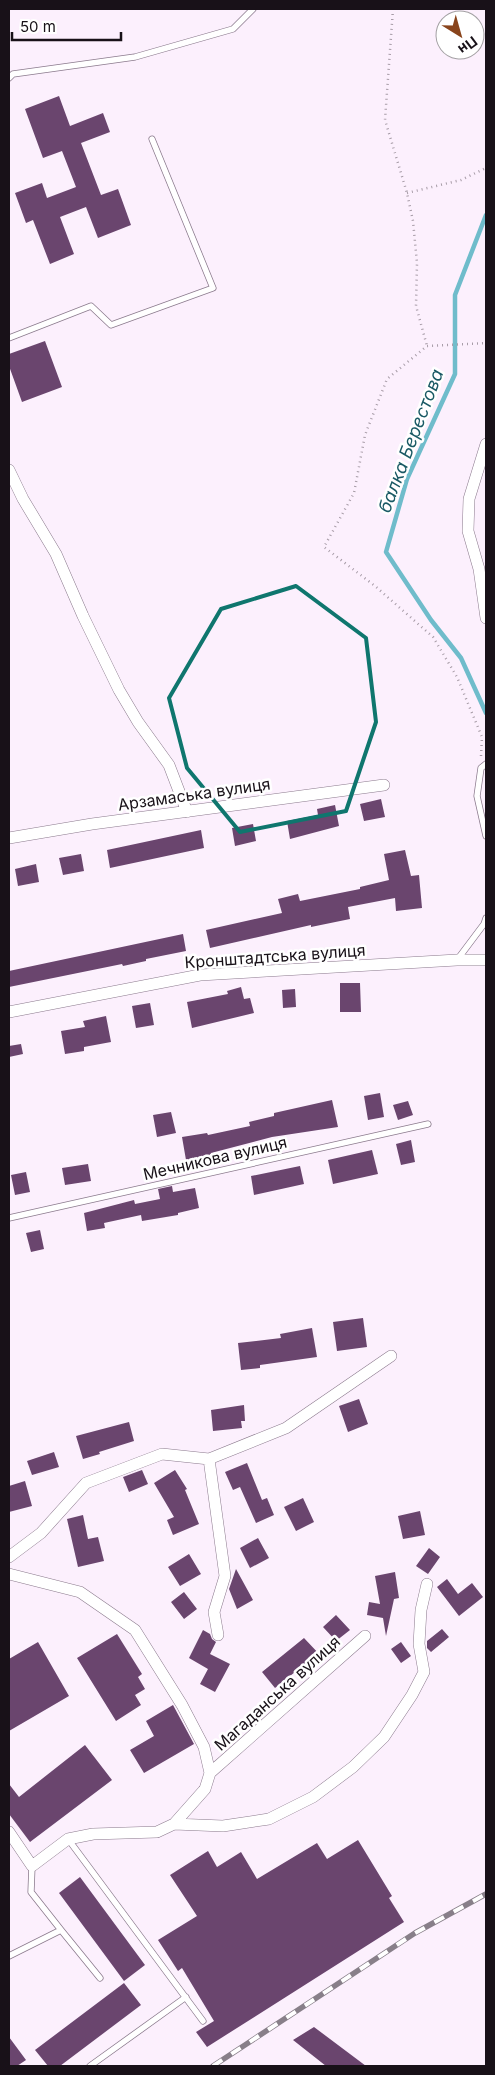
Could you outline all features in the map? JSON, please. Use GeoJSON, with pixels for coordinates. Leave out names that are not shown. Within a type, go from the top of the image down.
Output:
{"type":"FeatureCollection","features":[{"type":"Feature","properties":{"kind":"street"},"geometry":{"type":"LineString","coordinates":[[486,444],[469,499],[468,531],[479,569],[486,618]]}},
{"type":"Feature","properties":{"kind":"street"},"geometry":{"type":"LineString","coordinates":[[9,470],[56,554],[83,616],[119,690],[138,722],[169,765],[186,812]]}},
{"type":"Feature","properties":{"kind":"street","name":"Арзамаська вулиця"},"geometry":{"type":"LineString","coordinates":[[9,838],[384,785]]}},
{"type":"Feature","properties":{"kind":"street","name":"Кронштадтська вулиця"},"geometry":{"type":"LineString","coordinates":[[9,1012],[200,975],[457,960],[486,960]]}},
{"type":"Feature","properties":{"kind":"street"},"geometry":{"type":"LineString","coordinates":[[9,1557],[40,1532],[86,1483],[162,1454],[209,1459],[286,1428],[391,1356]]}},
{"type":"Feature","properties":{"kind":"street"},"geometry":{"type":"LineString","coordinates":[[209,1459],[224,1576],[214,1612],[218,1635]]}},
{"type":"Feature","properties":{"kind":"street"},"geometry":{"type":"LineString","coordinates":[[9,1574],[80,1592],[134,1630],[182,1704],[204,1747],[210,1773],[205,1789],[174,1824],[157,1832],[94,1834],[68,1839],[32,1866],[9,1832]]}},
{"type":"Feature","properties":{"kind":"street"},"geometry":{"type":"LineString","coordinates":[[174,1824],[224,1826],[269,1819],[313,1796],[353,1767],[384,1737],[412,1695],[424,1672],[419,1644],[421,1610],[427,1584]]}},
{"type":"Feature","properties":{"kind":"street","name":"Магаданська вулиця"},"geometry":{"type":"LineString","coordinates":[[210,1773],[365,1636]]}},
{"type":"Feature","properties":{"kind":"lane"},"geometry":{"type":"LineString","coordinates":[[9,78],[12,74],[144,54],[233,29],[254,9]]}},
{"type":"Feature","properties":{"kind":"lane"},"geometry":{"type":"LineString","coordinates":[[9,338],[91,306],[111,325],[213,288],[152,138]]}},
{"type":"Feature","properties":{"kind":"lane"},"geometry":{"type":"LineString","coordinates":[[484,766],[477,796],[486,836]]}},
{"type":"Feature","properties":{"kind":"lane"},"geometry":{"type":"LineString","coordinates":[[457,960],[484,924],[486,918]]}},
{"type":"Feature","properties":{"kind":"lane","name":"Мечникова вулиця"},"geometry":{"type":"LineString","coordinates":[[9,1218],[428,1124]]}},
{"type":"Feature","properties":{"kind":"lane"},"geometry":{"type":"LineString","coordinates":[[68,1839],[203,2021]]}},
{"type":"Feature","properties":{"kind":"lane"},"geometry":{"type":"LineString","coordinates":[[32,1866],[31,1892],[100,1978]]}},
{"type":"Feature","properties":{"kind":"lane"},"geometry":{"type":"LineString","coordinates":[[9,1956],[61,1930]]}},
{"type":"Feature","properties":{"kind":"lane"},"geometry":{"type":"LineString","coordinates":[[90,2066],[186,1997]]}},
{"type":"Feature","properties":{"kind":"path"},"geometry":{"type":"LineString","coordinates":[[392,9],[385,120],[407,193],[413,221],[417,264],[416,306],[427,346]]}},
{"type":"Feature","properties":{"kind":"path"},"geometry":{"type":"LineString","coordinates":[[407,193],[461,180],[486,168]]}},
{"type":"Feature","properties":{"kind":"path"},"geometry":{"type":"LineString","coordinates":[[484,766],[482,738],[457,677],[433,637],[375,586],[324,547],[354,493],[365,434],[388,379],[427,346],[486,342]]}},
{"type":"Feature","properties":{"kind":"highlighted area"},"geometry":{"type":"Polygon","coordinates":[[[296,586],[366,638],[376,722],[346,811],[240,832],[187,768],[169,698],[221,609],[296,586]]]}},
{"type":"Feature","properties":{"kind":"building"},"geometry":{"type":"Polygon","coordinates":[[[59,96],[70,126],[103,113],[110,132],[81,143],[101,195],[118,189],[131,225],[98,238],[86,207],[60,217],[74,254],[50,264],[33,220],[26,223],[15,193],[42,183],[47,198],[76,187],[62,151],[43,158],[25,109],[59,96]]]}},
{"type":"Feature","properties":{"kind":"building"},"geometry":{"type":"Polygon","coordinates":[[[45,341],[62,387],[22,402],[9,366],[9,354],[45,341]]]}},
{"type":"Feature","properties":{"kind":"building"},"geometry":{"type":"Polygon","coordinates":[[[381,799],[385,817],[364,821],[360,804],[381,799]]]}},
{"type":"Feature","properties":{"kind":"building"},"geometry":{"type":"Polygon","coordinates":[[[335,805],[339,826],[290,839],[287,821],[318,815],[317,809],[335,805]]]}},
{"type":"Feature","properties":{"kind":"building"},"geometry":{"type":"Polygon","coordinates":[[[253,824],[256,841],[235,846],[232,828],[253,824]]]}},
{"type":"Feature","properties":{"kind":"building"},"geometry":{"type":"Polygon","coordinates":[[[201,830],[204,848],[110,868],[107,850],[201,830]]]}},
{"type":"Feature","properties":{"kind":"building"},"geometry":{"type":"Polygon","coordinates":[[[405,850],[411,876],[419,875],[422,908],[396,911],[395,898],[348,907],[350,919],[311,927],[311,925],[210,948],[206,930],[282,913],[278,899],[298,894],[300,901],[360,889],[360,887],[389,880],[384,854],[405,850]]]}},
{"type":"Feature","properties":{"kind":"building"},"geometry":{"type":"Polygon","coordinates":[[[81,854],[84,871],[63,875],[59,858],[81,854]]]}},
{"type":"Feature","properties":{"kind":"building"},"geometry":{"type":"Polygon","coordinates":[[[36,864],[39,882],[18,886],[15,869],[36,864]]]}},
{"type":"Feature","properties":{"kind":"building"},"geometry":{"type":"Polygon","coordinates":[[[183,934],[186,951],[123,966],[122,964],[9,987],[9,971],[183,934]]]}},
{"type":"Feature","properties":{"kind":"building"},"geometry":{"type":"Polygon","coordinates":[[[340,983],[360,983],[361,1012],[340,1012],[340,983]]]}},
{"type":"Feature","properties":{"kind":"building"},"geometry":{"type":"Polygon","coordinates":[[[241,987],[244,999],[250,998],[254,1013],[192,1028],[187,1002],[228,994],[227,991],[241,987]]]}},
{"type":"Feature","properties":{"kind":"building"},"geometry":{"type":"Polygon","coordinates":[[[295,989],[296,1007],[283,1008],[282,990],[295,989]]]}},
{"type":"Feature","properties":{"kind":"building"},"geometry":{"type":"Polygon","coordinates":[[[150,1003],[154,1025],[136,1028],[132,1006],[150,1003]]]}},
{"type":"Feature","properties":{"kind":"building"},"geometry":{"type":"Polygon","coordinates":[[[106,1016],[111,1042],[84,1047],[84,1051],[65,1054],[61,1031],[85,1027],[83,1021],[106,1016]]]}},
{"type":"Feature","properties":{"kind":"building"},"geometry":{"type":"Polygon","coordinates":[[[21,1044],[23,1054],[9,1057],[9,1046],[21,1044]]]}},
{"type":"Feature","properties":{"kind":"building"},"geometry":{"type":"Polygon","coordinates":[[[380,1093],[384,1117],[368,1120],[364,1096],[380,1093]]]}},
{"type":"Feature","properties":{"kind":"building"},"geometry":{"type":"Polygon","coordinates":[[[332,1100],[338,1127],[272,1137],[211,1153],[211,1155],[186,1160],[182,1137],[207,1133],[208,1135],[250,1126],[249,1122],[274,1116],[274,1113],[332,1100]]]}},
{"type":"Feature","properties":{"kind":"building"},"geometry":{"type":"Polygon","coordinates":[[[408,1101],[413,1115],[398,1120],[393,1105],[408,1101]]]}},
{"type":"Feature","properties":{"kind":"building"},"geometry":{"type":"Polygon","coordinates":[[[171,1112],[176,1133],[157,1137],[153,1115],[171,1112]]]}},
{"type":"Feature","properties":{"kind":"building"},"geometry":{"type":"Polygon","coordinates":[[[411,1140],[415,1162],[401,1165],[396,1144],[411,1140]]]}},
{"type":"Feature","properties":{"kind":"building"},"geometry":{"type":"Polygon","coordinates":[[[372,1150],[378,1174],[333,1184],[328,1160],[372,1150]]]}},
{"type":"Feature","properties":{"kind":"building"},"geometry":{"type":"Polygon","coordinates":[[[88,1164],[91,1181],[65,1185],[62,1168],[88,1164]]]}},
{"type":"Feature","properties":{"kind":"building"},"geometry":{"type":"Polygon","coordinates":[[[300,1166],[304,1184],[254,1195],[251,1176],[300,1166]]]}},
{"type":"Feature","properties":{"kind":"building"},"geometry":{"type":"Polygon","coordinates":[[[26,1172],[30,1192],[15,1195],[11,1175],[26,1172]]]}},
{"type":"Feature","properties":{"kind":"building"},"geometry":{"type":"Polygon","coordinates":[[[172,1186],[173,1192],[195,1188],[199,1208],[178,1213],[178,1215],[142,1221],[141,1215],[104,1223],[105,1228],[87,1231],[84,1213],[134,1200],[135,1204],[160,1199],[158,1189],[172,1186]]]}},
{"type":"Feature","properties":{"kind":"building"},"geometry":{"type":"Polygon","coordinates":[[[40,1230],[44,1249],[31,1252],[26,1233],[40,1230]]]}},
{"type":"Feature","properties":{"kind":"building"},"geometry":{"type":"Polygon","coordinates":[[[363,1318],[367,1347],[337,1351],[333,1322],[363,1318]]]}},
{"type":"Feature","properties":{"kind":"building"},"geometry":{"type":"Polygon","coordinates":[[[312,1328],[317,1357],[260,1365],[260,1368],[241,1370],[238,1343],[281,1338],[280,1334],[312,1328]]]}},
{"type":"Feature","properties":{"kind":"building"},"geometry":{"type":"Polygon","coordinates":[[[359,1399],[368,1424],[348,1432],[339,1406],[359,1399]]]}},
{"type":"Feature","properties":{"kind":"building"},"geometry":{"type":"Polygon","coordinates":[[[244,1405],[245,1421],[241,1421],[242,1428],[213,1431],[211,1410],[244,1405]]]}},
{"type":"Feature","properties":{"kind":"building"},"geometry":{"type":"Polygon","coordinates":[[[129,1422],[134,1441],[83,1459],[76,1436],[129,1422]]]}},
{"type":"Feature","properties":{"kind":"building"},"geometry":{"type":"Polygon","coordinates":[[[54,1452],[59,1467],[32,1475],[27,1461],[54,1452]]]}},
{"type":"Feature","properties":{"kind":"building"},"geometry":{"type":"Polygon","coordinates":[[[247,1463],[262,1500],[267,1498],[274,1515],[256,1523],[240,1487],[233,1490],[225,1472],[247,1463]]]}},
{"type":"Feature","properties":{"kind":"building"},"geometry":{"type":"Polygon","coordinates":[[[142,1470],[148,1484],[129,1492],[123,1477],[142,1470]]]}},
{"type":"Feature","properties":{"kind":"building"},"geometry":{"type":"Polygon","coordinates":[[[175,1470],[187,1489],[185,1490],[199,1524],[173,1535],[167,1520],[174,1517],[154,1483],[175,1470]]]}},
{"type":"Feature","properties":{"kind":"building"},"geometry":{"type":"Polygon","coordinates":[[[25,1481],[32,1506],[9,1512],[9,1486],[25,1481]]]}},
{"type":"Feature","properties":{"kind":"building"},"geometry":{"type":"Polygon","coordinates":[[[303,1498],[314,1522],[296,1531],[284,1507],[303,1498]]]}},
{"type":"Feature","properties":{"kind":"building"},"geometry":{"type":"Polygon","coordinates":[[[420,1511],[425,1535],[403,1539],[398,1516],[420,1511]]]}},
{"type":"Feature","properties":{"kind":"building"},"geometry":{"type":"Polygon","coordinates":[[[83,1515],[88,1539],[98,1537],[104,1561],[78,1567],[67,1519],[83,1515]]]}},
{"type":"Feature","properties":{"kind":"building"},"geometry":{"type":"Polygon","coordinates":[[[258,1538],[269,1558],[250,1568],[240,1548],[258,1538]]]}},
{"type":"Feature","properties":{"kind":"building"},"geometry":{"type":"Polygon","coordinates":[[[429,1548],[440,1557],[428,1574],[416,1566],[429,1548]]]}},
{"type":"Feature","properties":{"kind":"building"},"geometry":{"type":"Polygon","coordinates":[[[189,1554],[201,1574],[180,1586],[168,1567],[189,1554]]]}},
{"type":"Feature","properties":{"kind":"building"},"geometry":{"type":"Polygon","coordinates":[[[236,1569],[253,1600],[237,1609],[229,1589],[236,1569]]]}},
{"type":"Feature","properties":{"kind":"building"},"geometry":{"type":"Polygon","coordinates":[[[395,1572],[399,1598],[394,1599],[386,1636],[383,1618],[367,1615],[369,1602],[380,1604],[375,1576],[395,1572]]]}},
{"type":"Feature","properties":{"kind":"building"},"geometry":{"type":"Polygon","coordinates":[[[447,1579],[458,1594],[472,1583],[483,1597],[459,1616],[437,1587],[447,1579]]]}},
{"type":"Feature","properties":{"kind":"building"},"geometry":{"type":"Polygon","coordinates":[[[184,1592],[197,1609],[184,1619],[171,1602],[184,1592]]]}},
{"type":"Feature","properties":{"kind":"building"},"geometry":{"type":"Polygon","coordinates":[[[336,1615],[350,1630],[336,1641],[323,1627],[336,1615]]]}},
{"type":"Feature","properties":{"kind":"building"},"geometry":{"type":"Polygon","coordinates":[[[442,1629],[449,1637],[431,1652],[427,1648],[427,1641],[442,1629]]]}},
{"type":"Feature","properties":{"kind":"building"},"geometry":{"type":"Polygon","coordinates":[[[203,1630],[210,1634],[216,1642],[210,1654],[230,1664],[215,1692],[200,1684],[208,1669],[189,1658],[203,1630]]]}},
{"type":"Feature","properties":{"kind":"building"},"geometry":{"type":"Polygon","coordinates":[[[117,1634],[142,1674],[138,1677],[145,1689],[135,1695],[141,1705],[116,1721],[77,1658],[117,1634]]]}},
{"type":"Feature","properties":{"kind":"building"},"geometry":{"type":"Polygon","coordinates":[[[304,1638],[321,1656],[304,1671],[300,1668],[275,1688],[262,1672],[304,1638]]]}},
{"type":"Feature","properties":{"kind":"building"},"geometry":{"type":"Polygon","coordinates":[[[38,1642],[69,1696],[9,1731],[9,1659],[38,1642]]]}},
{"type":"Feature","properties":{"kind":"building"},"geometry":{"type":"Polygon","coordinates":[[[401,1642],[411,1656],[401,1663],[391,1649],[401,1642]]]}},
{"type":"Feature","properties":{"kind":"building"},"geometry":{"type":"Polygon","coordinates":[[[173,1705],[194,1744],[144,1773],[130,1750],[154,1736],[146,1721],[173,1705]]]}},
{"type":"Feature","properties":{"kind":"building"},"geometry":{"type":"Polygon","coordinates":[[[85,1745],[112,1780],[30,1842],[9,1814],[9,1784],[19,1797],[85,1745]]]}},
{"type":"Feature","properties":{"kind":"building"},"geometry":{"type":"Polygon","coordinates":[[[358,1840],[392,1896],[389,1898],[404,1922],[207,2047],[196,2032],[214,2021],[182,1968],[178,1971],[158,1940],[197,1916],[170,1875],[208,1851],[217,1867],[241,1852],[257,1879],[317,1843],[327,1859],[358,1840]]]}},
{"type":"Feature","properties":{"kind":"building"},"geometry":{"type":"Polygon","coordinates":[[[80,1877],[145,1965],[124,1981],[59,1893],[80,1877]]]}},
{"type":"Feature","properties":{"kind":"building"},"geometry":{"type":"Polygon","coordinates":[[[124,1983],[141,2005],[60,2066],[48,2066],[35,2050],[124,1983]]]}},
{"type":"Feature","properties":{"kind":"building"},"geometry":{"type":"Polygon","coordinates":[[[314,2027],[366,2066],[326,2066],[293,2040],[314,2027]]]}},
{"type":"Feature","properties":{"kind":"building"},"geometry":{"type":"Polygon","coordinates":[[[9,2037],[26,2060],[17,2066],[9,2066],[9,2037]]]}},
{"type":"Feature","properties":{"kind":"waterway","name":"балка Берестова"},"geometry":{"type":"LineString","coordinates":[[486,215],[455,295],[455,374],[407,479],[386,552],[431,620],[461,658],[486,713]]}},
{"type":"Feature","properties":{"kind":"railway"},"geometry":{"type":"LineString","coordinates":[[213,2066],[415,1933],[486,1894]]}}]}
